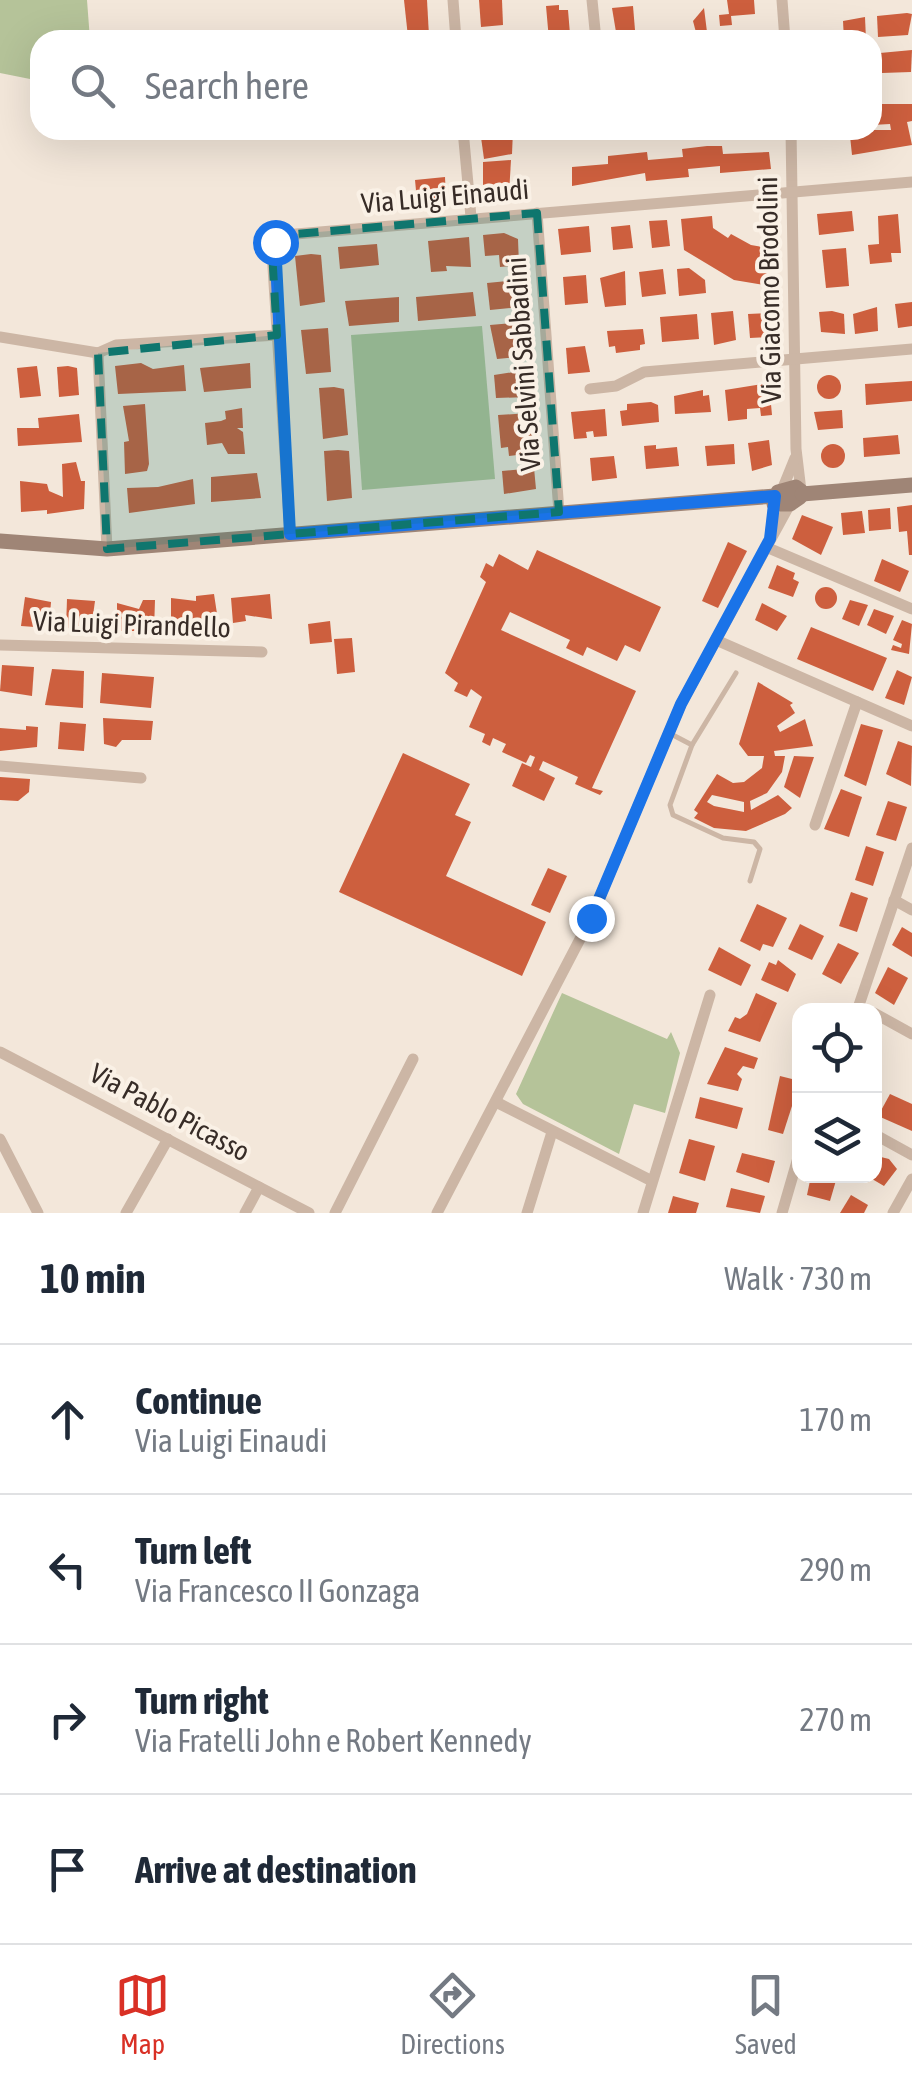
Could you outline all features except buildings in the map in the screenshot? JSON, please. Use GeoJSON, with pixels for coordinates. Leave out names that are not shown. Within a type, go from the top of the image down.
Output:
{"type":"FeatureCollection","features":[{"type":"Feature","properties":{"kind":"street"},"geometry":{"type":"LineString","coordinates":[[452,0],[455,30]]}},
{"type":"Feature","properties":{"kind":"street"},"geometry":{"type":"LineString","coordinates":[[592,0],[595,30]]}},
{"type":"Feature","properties":{"kind":"street"},"geometry":{"type":"LineString","coordinates":[[782,0],[784,30]]}},
{"type":"Feature","properties":{"kind":"street"},"geometry":{"type":"LineString","coordinates":[[464,140],[470,217]]}},
{"type":"Feature","properties":{"kind":"street","name":"Via Giacomo Brodolini"},"geometry":{"type":"LineString","coordinates":[[792,140],[796,449]]}},
{"type":"Feature","properties":{"kind":"street","name":"Via Luigi Einaudi"},"geometry":{"type":"LineString","coordinates":[[290,534],[272,252],[284,235],[912,182]]}},
{"type":"Feature","properties":{"kind":"street","name":"Via Selvini Sabbadini"},"geometry":{"type":"LineString","coordinates":[[537,214],[559,512]]}},
{"type":"Feature","properties":{"kind":"street"},"geometry":{"type":"LineString","coordinates":[[0,336],[98,353],[116,345],[277,336]]}},
{"type":"Feature","properties":{"kind":"street"},"geometry":{"type":"LineString","coordinates":[[590,389],[616,386],[644,372],[912,349]]}},
{"type":"Feature","properties":{"kind":"street"},"geometry":{"type":"LineString","coordinates":[[98,353],[107,549]]}},
{"type":"Feature","properties":{"kind":"street"},"geometry":{"type":"LineString","coordinates":[[787,496],[796,449]]}},
{"type":"Feature","properties":{"kind":"street"},"geometry":{"type":"LineString","coordinates":[[437,1213],[498,1103],[591,918],[668,732],[768,543],[787,496],[796,449]]}},
{"type":"Feature","properties":{"kind":"street"},"geometry":{"type":"LineString","coordinates":[[0,541],[107,549],[912,484]]}},
{"type":"Feature","properties":{"kind":"street"},"geometry":{"type":"LineString","coordinates":[[768,543],[912,610]]}},
{"type":"Feature","properties":{"kind":"street"},"geometry":{"type":"LineString","coordinates":[[716,640],[912,726]]}},
{"type":"Feature","properties":{"kind":"street","name":"Via Luigi Pirandello"},"geometry":{"type":"LineString","coordinates":[[0,645],[262,652]]}},
{"type":"Feature","properties":{"kind":"street"},"geometry":{"type":"LineString","coordinates":[[815,826],[857,702]]}},
{"type":"Feature","properties":{"kind":"street"},"geometry":{"type":"LineString","coordinates":[[0,766],[141,778]]}},
{"type":"Feature","properties":{"kind":"street"},"geometry":{"type":"LineString","coordinates":[[868,1003],[894,900],[912,848]]}},
{"type":"Feature","properties":{"kind":"street"},"geometry":{"type":"LineString","coordinates":[[894,900],[912,910]]}},
{"type":"Feature","properties":{"kind":"street"},"geometry":{"type":"LineString","coordinates":[[643,1213],[710,995]]}},
{"type":"Feature","properties":{"kind":"street"},"geometry":{"type":"LineString","coordinates":[[882,1018],[912,1034]]}},
{"type":"Feature","properties":{"kind":"street","name":"Via Pablo Picasso"},"geometry":{"type":"LineString","coordinates":[[2,1051],[309,1213]]}},
{"type":"Feature","properties":{"kind":"street"},"geometry":{"type":"LineString","coordinates":[[335,1213],[413,1059]]}},
{"type":"Feature","properties":{"kind":"street"},"geometry":{"type":"LineString","coordinates":[[498,1103],[652,1181]]}},
{"type":"Feature","properties":{"kind":"street"},"geometry":{"type":"LineString","coordinates":[[527,1213],[552,1132]]}},
{"type":"Feature","properties":{"kind":"street"},"geometry":{"type":"LineString","coordinates":[[126,1213],[168,1138]]}},
{"type":"Feature","properties":{"kind":"street"},"geometry":{"type":"LineString","coordinates":[[0,1139],[38,1213]]}},
{"type":"Feature","properties":{"kind":"street"},"geometry":{"type":"LineString","coordinates":[[882,1139],[912,1156]]}},
{"type":"Feature","properties":{"kind":"street"},"geometry":{"type":"LineString","coordinates":[[782,1213],[792,1178]]}},
{"type":"Feature","properties":{"kind":"street"},"geometry":{"type":"LineString","coordinates":[[892,1213],[912,1179]]}},
{"type":"Feature","properties":{"kind":"street"},"geometry":{"type":"LineString","coordinates":[[246,1213],[259,1187]]}},
{"type":"Feature","properties":{"kind":"lane"},"geometry":{"type":"LineString","coordinates":[[736,673],[692,746],[670,805],[674,814],[723,838],[754,842],[760,849],[750,881]]}},
{"type":"Feature","properties":{"kind":"lane"},"geometry":{"type":"LineString","coordinates":[[668,732],[692,746]]}},
{"type":"Feature","properties":{"kind":"highlighted area"},"geometry":{"type":"Polygon","coordinates":[[[537,213],[559,512],[107,549],[98,353],[277,335],[272,252],[284,235],[537,213]]]}},
{"type":"Feature","properties":{"kind":"green space"},"geometry":{"type":"Polygon","coordinates":[[[0,0],[87,0],[89,30],[30,30],[30,79],[0,73],[0,0]]]}},
{"type":"Feature","properties":{"kind":"green space"},"geometry":{"type":"Polygon","coordinates":[[[482,326],[495,479],[362,490],[351,335],[482,326]]]}},
{"type":"Feature","properties":{"kind":"green space"},"geometry":{"type":"Polygon","coordinates":[[[562,993],[667,1039],[671,1032],[680,1053],[665,1113],[634,1104],[619,1154],[523,1104],[516,1094],[562,993]]]}},
{"type":"Feature","properties":{"kind":"route"},"geometry":{"type":"LineString","coordinates":[[275,242],[272,252],[290,534],[775,496],[770,539],[681,704],[591,918]]}}]}
